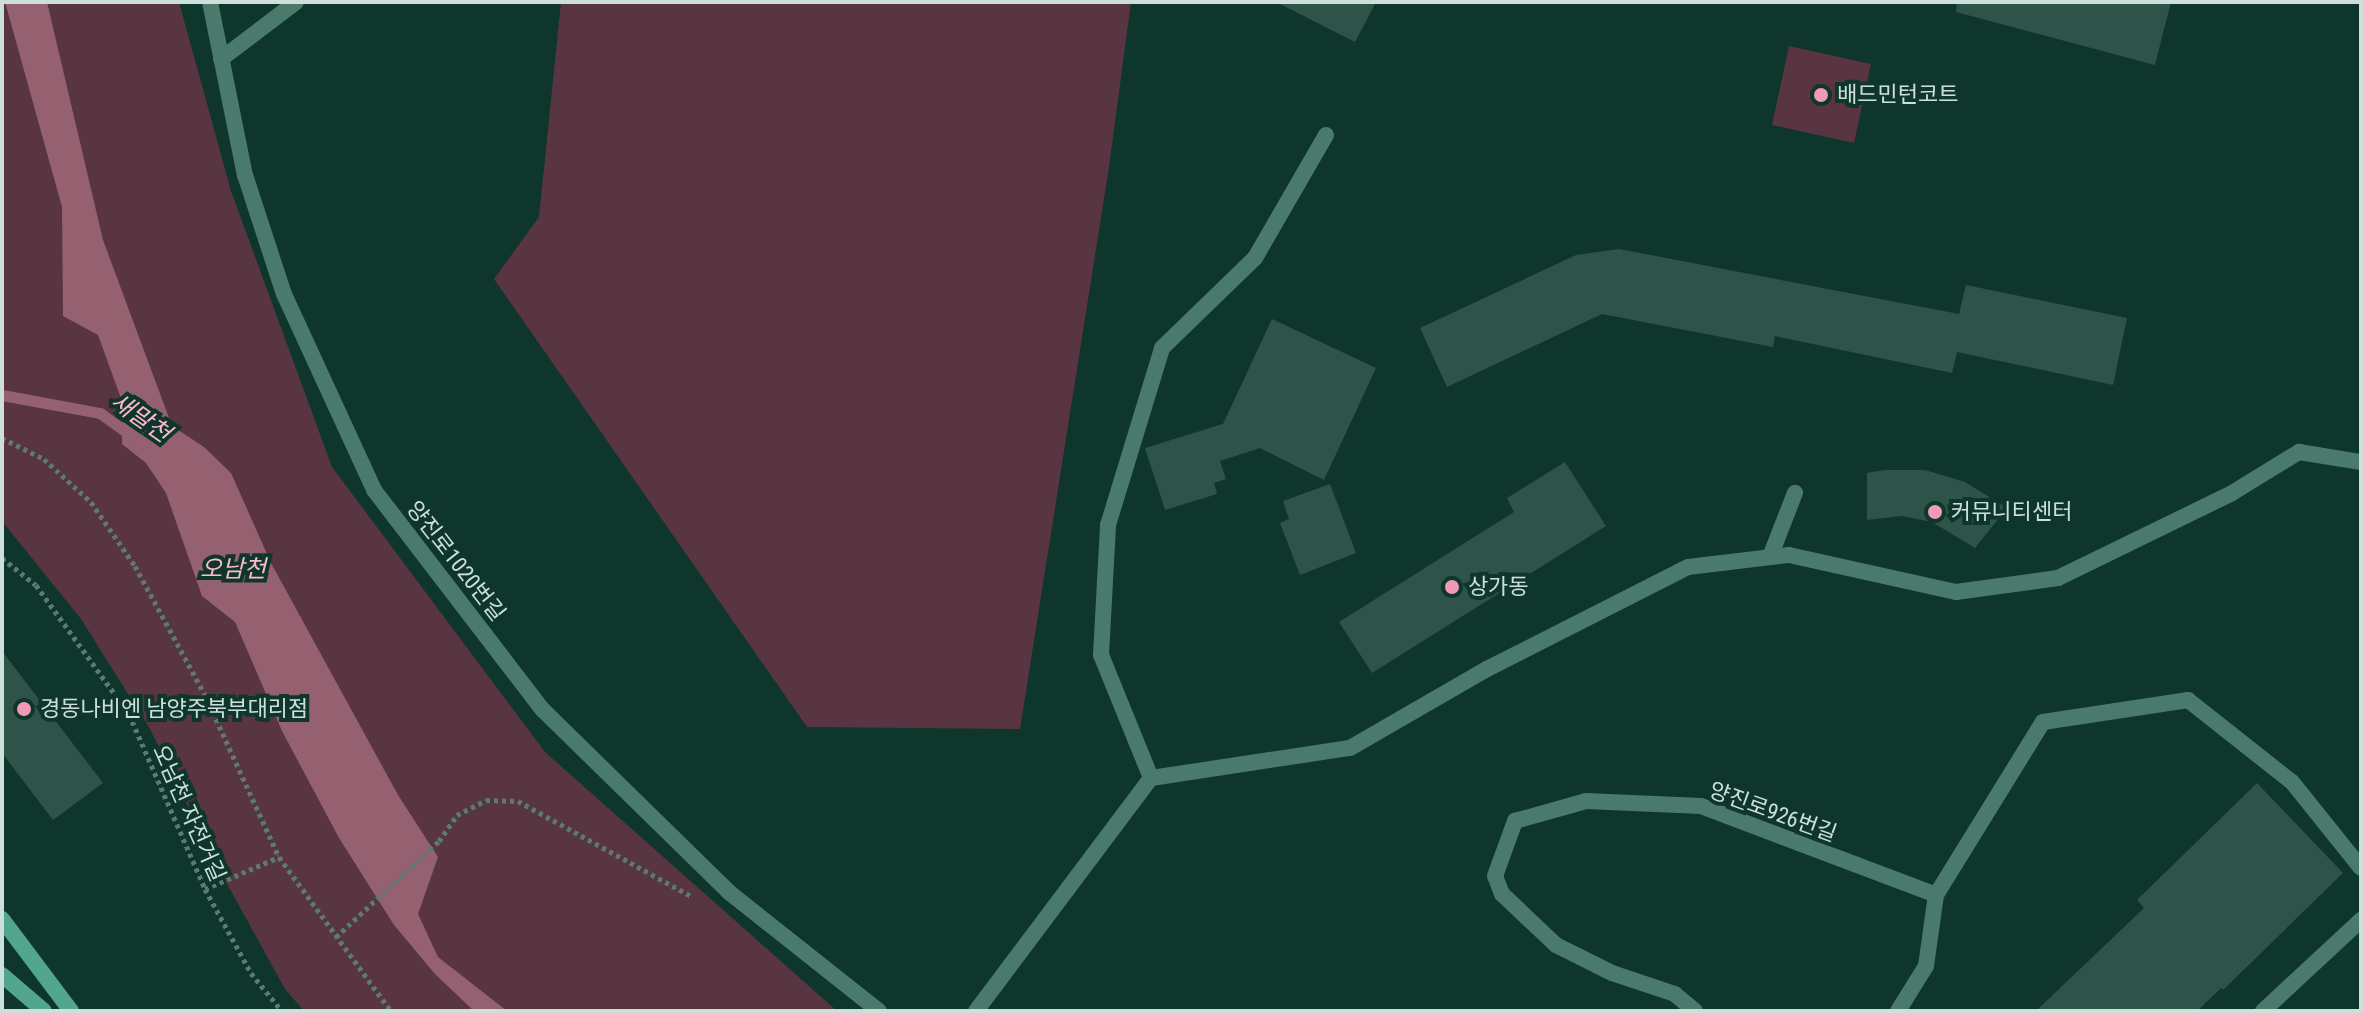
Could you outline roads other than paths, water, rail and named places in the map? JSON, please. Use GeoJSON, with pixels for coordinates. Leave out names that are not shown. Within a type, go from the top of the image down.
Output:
{"type":"FeatureCollection","features":[{"type":"Feature","properties":{"kind":"street","name":"양진로1020번길"},"geometry":{"type":"LineString","coordinates":[[210,2],[245,175],[284,294],[374,490],[543,710],[730,893],[879,1011]]}},
{"type":"Feature","properties":{"kind":"street"},"geometry":{"type":"LineString","coordinates":[[221,59],[296,2]]}},
{"type":"Feature","properties":{"kind":"street"},"geometry":{"type":"LineString","coordinates":[[1151,778],[1101,655],[1108,525],[1162,348],[1255,258],[1326,135]]}},
{"type":"Feature","properties":{"kind":"street"},"geometry":{"type":"LineString","coordinates":[[976,1011],[1151,778],[1350,748],[1487,669],[1688,567],[1789,555],[1956,592],[2058,578],[2232,493],[2299,452],[2361,462]]}},
{"type":"Feature","properties":{"kind":"street"},"geometry":{"type":"LineString","coordinates":[[1770,557],[1795,493]]}},
{"type":"Feature","properties":{"kind":"street"},"geometry":{"type":"LineString","coordinates":[[1898,1011],[1926,966],[1936,895],[2043,722],[2188,700],[2292,782],[2361,868]]}},
{"type":"Feature","properties":{"kind":"street","name":"양진로926번길"},"geometry":{"type":"LineString","coordinates":[[1695,1011],[1675,994],[1612,973],[1556,945],[1502,894],[1495,876],[1515,821],[1586,801],[1701,806],[1936,895]]}},
{"type":"Feature","properties":{"kind":"street"},"geometry":{"type":"LineString","coordinates":[[2,919],[71,1011]]}},
{"type":"Feature","properties":{"kind":"street"},"geometry":{"type":"LineString","coordinates":[[2263,1011],[2361,920]]}},
{"type":"Feature","properties":{"kind":"street"},"geometry":{"type":"LineString","coordinates":[[2,975],[44,1011]]}},
{"type":"Feature","properties":{"kind":"water","name":"오남천"},"geometry":{"type":"Polygon","coordinates":[[[5,2],[47,2],[103,240],[172,426],[204,447],[231,473],[271,563],[398,795],[438,857],[418,914],[438,957],[507,1011],[474,1011],[435,974],[394,925],[339,838],[282,731],[235,622],[202,596],[166,493],[146,463],[122,444],[122,401],[98,335],[63,316],[62,207],[5,2]]]}},
{"type":"Feature","properties":{"kind":"waterway","name":"새말천"},"geometry":{"type":"LineString","coordinates":[[2,395],[100,413],[132,436]]}},
{"type":"Feature","properties":{"kind":"place","name":"배드민턴코트"},"geometry":{"type":"Point","coordinates":[1821,95]}},
{"type":"Feature","properties":{"kind":"place","name":"커뮤니티센터"},"geometry":{"type":"Point","coordinates":[1935,512]}},
{"type":"Feature","properties":{"kind":"place","name":"상가동"},"geometry":{"type":"Point","coordinates":[1452,587]}},
{"type":"Feature","properties":{"kind":"place","name":"경동나비엔 남양주북부대리점"},"geometry":{"type":"Point","coordinates":[24,709]}}]}
